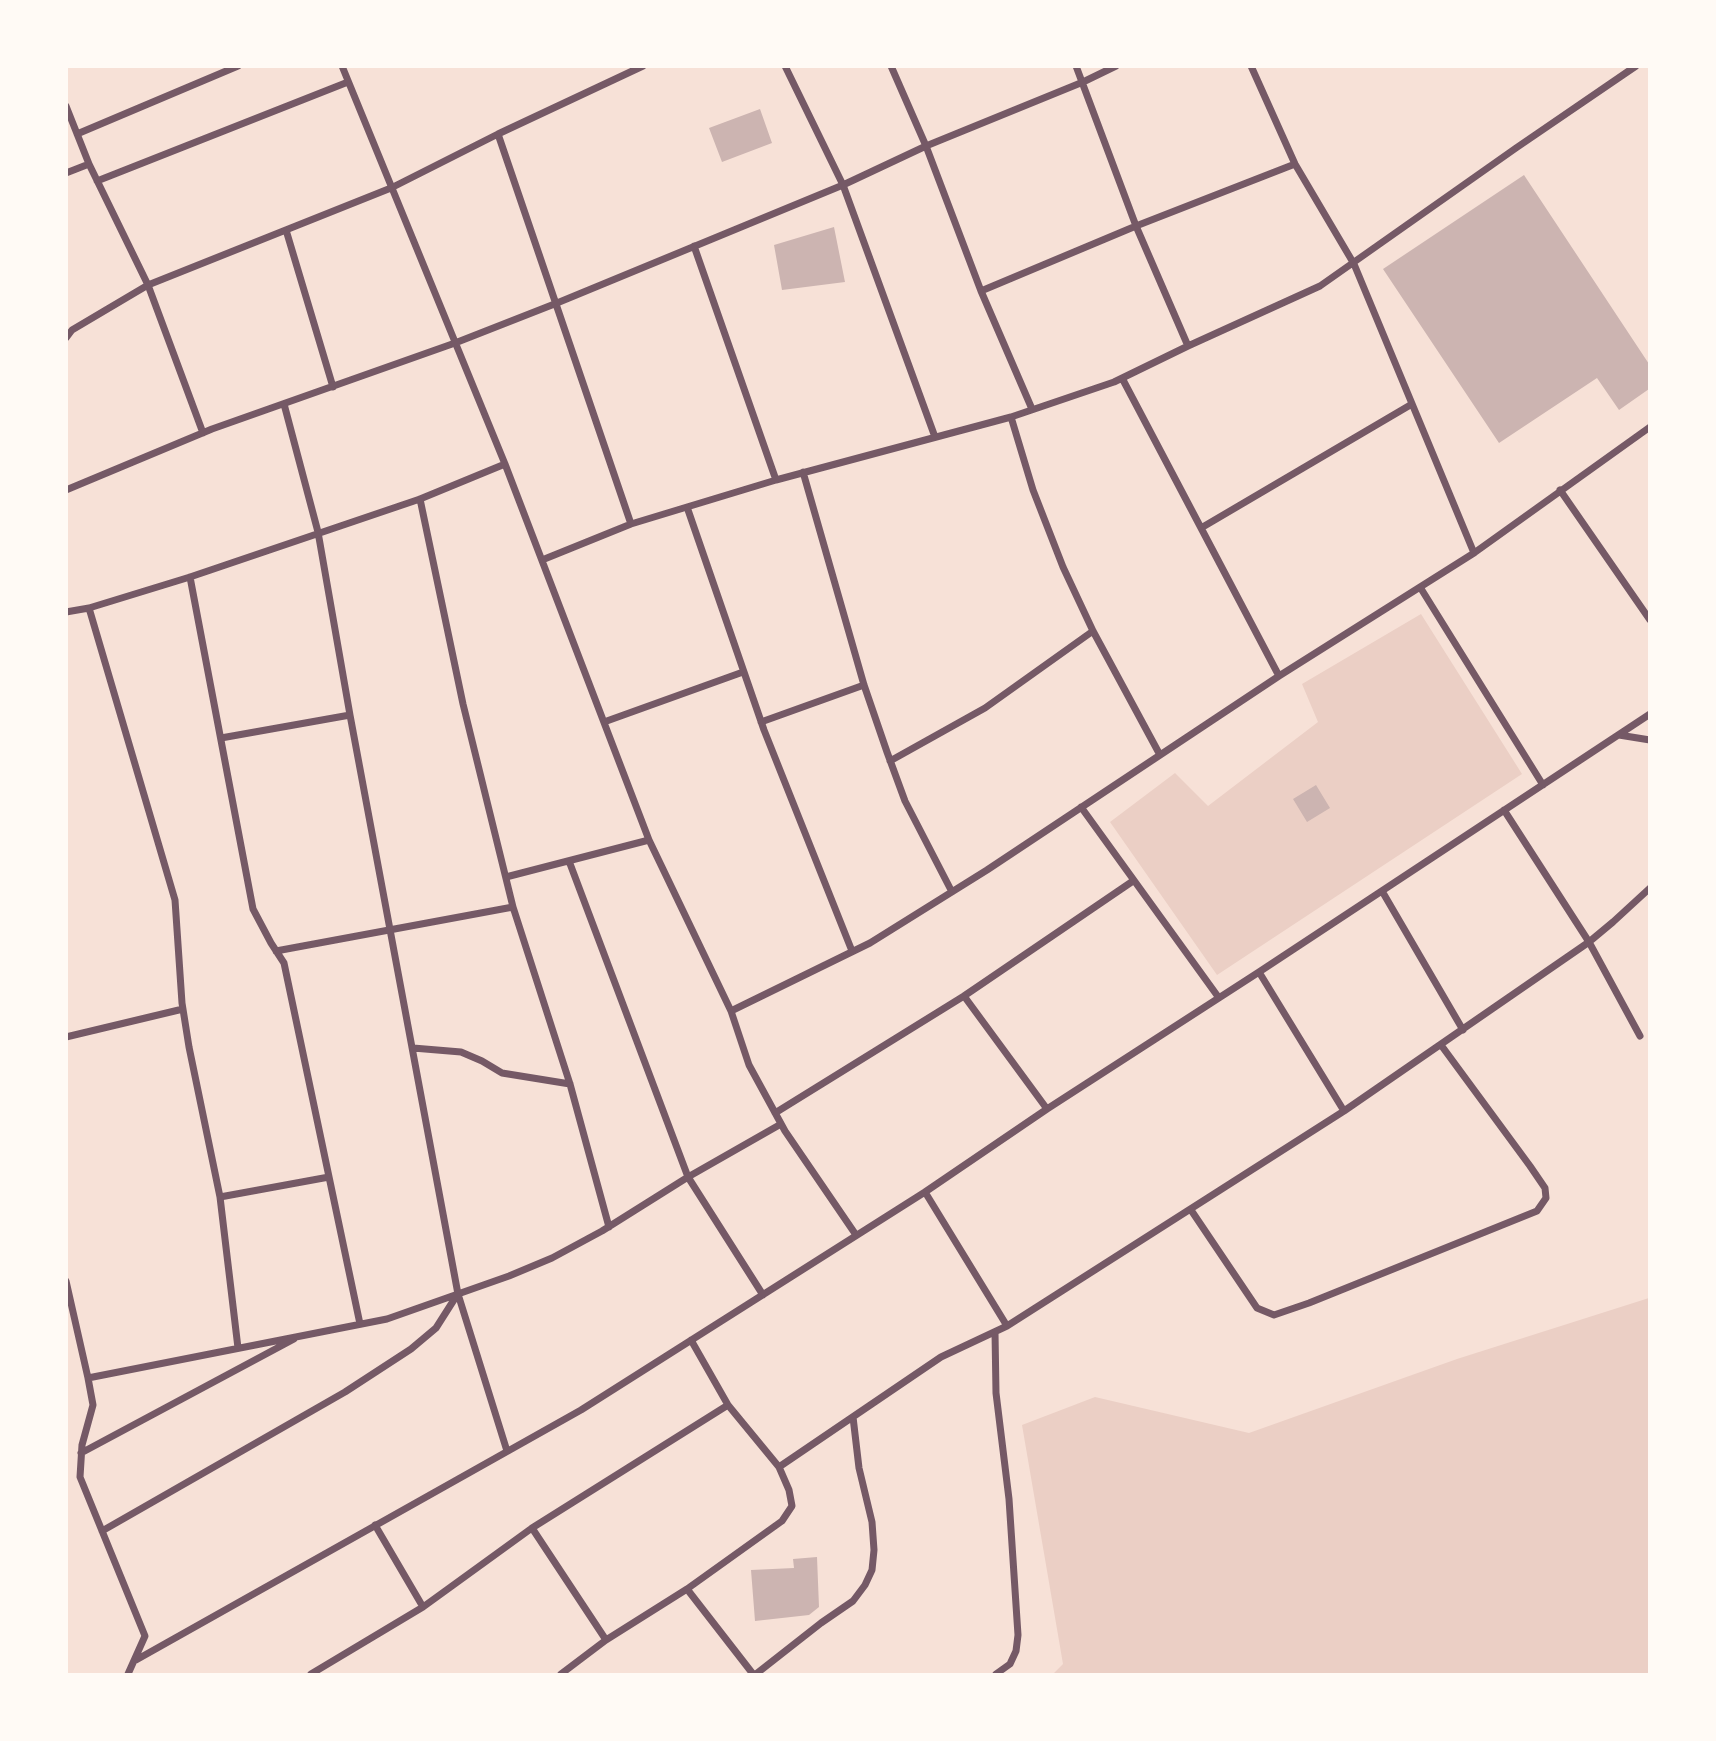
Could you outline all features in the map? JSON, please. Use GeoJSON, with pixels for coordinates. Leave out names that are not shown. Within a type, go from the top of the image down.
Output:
{"type":"FeatureCollection","features":[{"type":"Feature","properties":{"kind":"street"},"geometry":{"type":"LineString","coordinates":[[77,134],[238,66]]}},
{"type":"Feature","properties":{"kind":"street"},"geometry":{"type":"LineString","coordinates":[[342,66],[505,464],[649,840],[731,1011],[749,1065],[781,1124],[856,1235]]}},
{"type":"Feature","properties":{"kind":"street"},"geometry":{"type":"LineString","coordinates":[[66,338],[69,330],[148,285],[391,188],[643,66]]}},
{"type":"Feature","properties":{"kind":"street"},"geometry":{"type":"LineString","coordinates":[[785,66],[843,185],[935,437]]}},
{"type":"Feature","properties":{"kind":"street"},"geometry":{"type":"LineString","coordinates":[[891,66],[1032,409]]}},
{"type":"Feature","properties":{"kind":"street"},"geometry":{"type":"LineString","coordinates":[[1076,66],[1136,226],[1188,346]]}},
{"type":"Feature","properties":{"kind":"street"},"geometry":{"type":"LineString","coordinates":[[66,490],[203,433],[455,343],[556,303],[843,185],[926,146],[1116,66]]}},
{"type":"Feature","properties":{"kind":"street"},"geometry":{"type":"LineString","coordinates":[[1251,66],[1295,164],[1354,264],[1474,553]]}},
{"type":"Feature","properties":{"kind":"street"},"geometry":{"type":"LineString","coordinates":[[542,560],[631,524],[803,472],[1011,417],[1114,382],[1320,286],[1636,66]]}},
{"type":"Feature","properties":{"kind":"street"},"geometry":{"type":"LineString","coordinates":[[97,180],[348,82]]}},
{"type":"Feature","properties":{"kind":"street"},"geometry":{"type":"LineString","coordinates":[[66,106],[89,164],[148,285],[203,433]]}},
{"type":"Feature","properties":{"kind":"street"},"geometry":{"type":"LineString","coordinates":[[498,134],[631,524]]}},
{"type":"Feature","properties":{"kind":"street"},"geometry":{"type":"LineString","coordinates":[[66,173],[89,164]]}},
{"type":"Feature","properties":{"kind":"street"},"geometry":{"type":"LineString","coordinates":[[981,290],[1295,164]]}},
{"type":"Feature","properties":{"kind":"street"},"geometry":{"type":"LineString","coordinates":[[286,230],[333,387]]}},
{"type":"Feature","properties":{"kind":"street"},"geometry":{"type":"LineString","coordinates":[[694,246],[776,480]]}},
{"type":"Feature","properties":{"kind":"street"},"geometry":{"type":"LineString","coordinates":[[1122,378],[1279,676]]}},
{"type":"Feature","properties":{"kind":"street"},"geometry":{"type":"LineString","coordinates":[[284,404],[318,532],[457,1294],[508,1451]]}},
{"type":"Feature","properties":{"kind":"street"},"geometry":{"type":"LineString","coordinates":[[1201,528],[1412,404]]}},
{"type":"Feature","properties":{"kind":"street"},"geometry":{"type":"LineString","coordinates":[[1011,417],[1033,490],[1063,567],[1093,631],[1160,755]]}},
{"type":"Feature","properties":{"kind":"street"},"geometry":{"type":"LineString","coordinates":[[731,1011],[870,943],[952,892],[1279,676],[1474,553],[1650,427]]}},
{"type":"Feature","properties":{"kind":"street"},"geometry":{"type":"LineString","coordinates":[[66,612],[89,608],[190,577],[420,499],[505,464]]}},
{"type":"Feature","properties":{"kind":"street"},"geometry":{"type":"LineString","coordinates":[[803,472],[864,685],[890,761],[905,801],[952,892]]}},
{"type":"Feature","properties":{"kind":"street"},"geometry":{"type":"LineString","coordinates":[[1560,490],[1650,620]]}},
{"type":"Feature","properties":{"kind":"street"},"geometry":{"type":"LineString","coordinates":[[420,499],[463,704],[513,907],[570,1084],[609,1227]]}},
{"type":"Feature","properties":{"kind":"street"},"geometry":{"type":"LineString","coordinates":[[687,507],[761,722],[852,951]]}},
{"type":"Feature","properties":{"kind":"street"},"geometry":{"type":"LineString","coordinates":[[190,577],[253,909],[284,963],[360,1324]]}},
{"type":"Feature","properties":{"kind":"street"},"geometry":{"type":"LineString","coordinates":[[1420,587],[1544,785]]}},
{"type":"Feature","properties":{"kind":"street"},"geometry":{"type":"LineString","coordinates":[[89,608],[175,900],[183,1009],[220,1197],[238,1348]]}},
{"type":"Feature","properties":{"kind":"street"},"geometry":{"type":"LineString","coordinates":[[890,761],[985,708],[1093,631]]}},
{"type":"Feature","properties":{"kind":"street"},"geometry":{"type":"LineString","coordinates":[[604,722],[743,672]]}},
{"type":"Feature","properties":{"kind":"street"},"geometry":{"type":"LineString","coordinates":[[761,722],[864,685]]}},
{"type":"Feature","properties":{"kind":"street"},"geometry":{"type":"LineString","coordinates":[[136,1660],[581,1410],[925,1192],[1047,1109],[1650,714]]}},
{"type":"Feature","properties":{"kind":"street"},"geometry":{"type":"LineString","coordinates":[[221,738],[350,715]]}},
{"type":"Feature","properties":{"kind":"street"},"geometry":{"type":"LineString","coordinates":[[1618,735],[1650,740]]}},
{"type":"Feature","properties":{"kind":"street"},"geometry":{"type":"LineString","coordinates":[[1081,807],[1219,998]]}},
{"type":"Feature","properties":{"kind":"street"},"geometry":{"type":"LineString","coordinates":[[1504,810],[1589,942],[1640,1036]]}},
{"type":"Feature","properties":{"kind":"street"},"geometry":{"type":"LineString","coordinates":[[506,877],[649,840]]}},
{"type":"Feature","properties":{"kind":"street"},"geometry":{"type":"LineString","coordinates":[[569,861],[688,1177],[763,1294]]}},
{"type":"Feature","properties":{"kind":"street"},"geometry":{"type":"LineString","coordinates":[[775,1113],[964,996],[1133,881]]}},
{"type":"Feature","properties":{"kind":"street"},"geometry":{"type":"LineString","coordinates":[[779,1467],[941,1357],[1007,1326],[1344,1111],[1589,942],[1650,888]]}},
{"type":"Feature","properties":{"kind":"street"},"geometry":{"type":"LineString","coordinates":[[1382,891],[1463,1030]]}},
{"type":"Feature","properties":{"kind":"street"},"geometry":{"type":"LineString","coordinates":[[276,951],[513,907]]}},
{"type":"Feature","properties":{"kind":"street"},"geometry":{"type":"LineString","coordinates":[[1259,972],[1344,1111]]}},
{"type":"Feature","properties":{"kind":"street"},"geometry":{"type":"LineString","coordinates":[[964,996],[1047,1109]]}},
{"type":"Feature","properties":{"kind":"street"},"geometry":{"type":"LineString","coordinates":[[66,1037],[183,1009]]}},
{"type":"Feature","properties":{"kind":"street"},"geometry":{"type":"LineString","coordinates":[[1191,1210],[1257,1308],[1274,1315],[1537,1211],[1546,1198],[1545,1188],[1441,1045]]}},
{"type":"Feature","properties":{"kind":"street"},"geometry":{"type":"LineString","coordinates":[[413,1048],[461,1052],[502,1073],[570,1084]]}},
{"type":"Feature","properties":{"kind":"street"},"geometry":{"type":"LineString","coordinates":[[88,1378],[387,1319],[509,1276],[552,1258],[609,1227],[688,1177],[781,1124]]}},
{"type":"Feature","properties":{"kind":"street"},"geometry":{"type":"LineString","coordinates":[[220,1197],[329,1177]]}},
{"type":"Feature","properties":{"kind":"street"},"geometry":{"type":"LineString","coordinates":[[925,1192],[1007,1326]]}},
{"type":"Feature","properties":{"kind":"street"},"geometry":{"type":"LineString","coordinates":[[66,1281],[93,1405],[82,1445],[80,1477],[145,1636],[128,1675]]}},
{"type":"Feature","properties":{"kind":"street"},"geometry":{"type":"LineString","coordinates":[[102,1531],[345,1392],[411,1349],[436,1328],[457,1294]]}},
{"type":"Feature","properties":{"kind":"street"},"geometry":{"type":"LineString","coordinates":[[995,1332],[996,1393],[1009,1499],[1018,1635],[1016,1651],[1010,1664],[996,1675]]}},
{"type":"Feature","properties":{"kind":"street"},"geometry":{"type":"LineString","coordinates":[[81,1453],[300,1336]]}},
{"type":"Feature","properties":{"kind":"street"},"geometry":{"type":"LineString","coordinates":[[561,1675],[606,1640],[687,1589],[782,1521],[792,1506],[789,1490],[779,1467],[727,1405],[691,1340]]}},
{"type":"Feature","properties":{"kind":"street"},"geometry":{"type":"LineString","coordinates":[[311,1675],[320,1672],[423,1607],[532,1528],[727,1405]]}},
{"type":"Feature","properties":{"kind":"street"},"geometry":{"type":"LineString","coordinates":[[687,1589],[754,1675],[853,1601],[872,1570],[874,1550],[872,1522],[859,1468],[853,1417]]}},
{"type":"Feature","properties":{"kind":"street"},"geometry":{"type":"LineString","coordinates":[[375,1525],[423,1607]]}},
{"type":"Feature","properties":{"kind":"street"},"geometry":{"type":"LineString","coordinates":[[532,1528],[606,1640]]}},
{"type":"Feature","properties":{"kind":"shaded area"},"geometry":{"type":"Polygon","coordinates":[[[1421,614],[1522,774],[1217,975],[1110,822],[1175,773],[1208,806],[1318,722],[1302,684],[1421,614]]]}},
{"type":"Feature","properties":{"kind":"shaded area"},"geometry":{"type":"Polygon","coordinates":[[[1649,1298],[1649,1674],[1053,1674],[1063,1664],[1022,1425],[1095,1397],[1249,1433],[1457,1359],[1649,1298]]]}},
{"type":"Feature","properties":{"kind":"building"},"geometry":{"type":"Polygon","coordinates":[[[760,109],[772,143],[722,162],[709,128],[760,109]]]}},
{"type":"Feature","properties":{"kind":"building"},"geometry":{"type":"Polygon","coordinates":[[[1524,175],[1649,364],[1649,389],[1619,410],[1597,378],[1499,443],[1383,269],[1524,175]]]}},
{"type":"Feature","properties":{"kind":"building"},"geometry":{"type":"Polygon","coordinates":[[[834,227],[845,282],[782,290],[774,245],[834,227]]]}},
{"type":"Feature","properties":{"kind":"building"},"geometry":{"type":"Polygon","coordinates":[[[1316,785],[1330,808],[1307,822],[1293,799],[1316,785]]]}},
{"type":"Feature","properties":{"kind":"building"},"geometry":{"type":"Polygon","coordinates":[[[817,1557],[819,1607],[809,1615],[755,1621],[751,1570],[794,1568],[793,1559],[817,1557]]]}}]}
